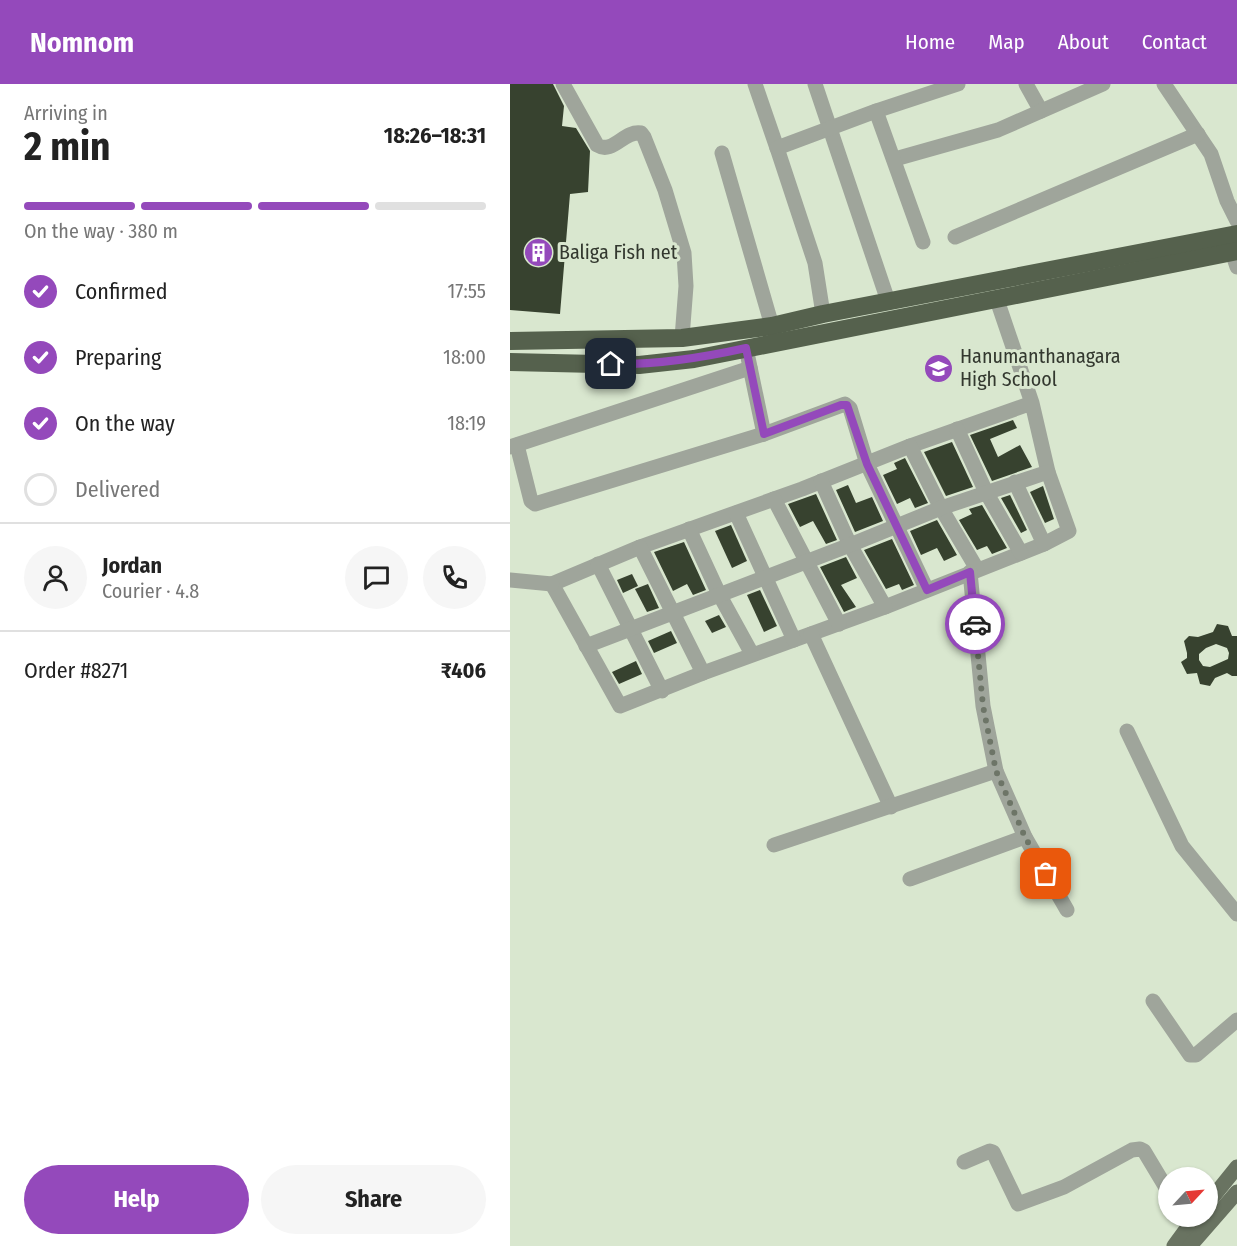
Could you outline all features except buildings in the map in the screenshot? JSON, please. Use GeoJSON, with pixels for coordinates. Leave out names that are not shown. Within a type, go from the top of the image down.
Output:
{"type":"FeatureCollection","features":[{"type":"Feature","properties":{"kind":"highway"},"geometry":{"type":"LineString","coordinates":[[510,341],[682,338],[772,326],[888,301],[1236,251]]}},
{"type":"Feature","properties":{"kind":"highway"},"geometry":{"type":"LineString","coordinates":[[510,362],[639,365],[694,359],[1236,251]]}},
{"type":"Feature","properties":{"kind":"main road"},"geometry":{"type":"LineString","coordinates":[[1218,1191],[1237,1167]]}},
{"type":"Feature","properties":{"kind":"main road"},"geometry":{"type":"LineString","coordinates":[[1190,1246],[1237,1192]]}},
{"type":"Feature","properties":{"kind":"main road"},"geometry":{"type":"LineString","coordinates":[[1174,1246],[1187,1227]]}},
{"type":"Feature","properties":{"kind":"street"},"geometry":{"type":"LineString","coordinates":[[563,84],[600,148],[607,148],[632,133],[641,133],[644,137],[665,190],[684,253],[686,286],[682,338]]}},
{"type":"Feature","properties":{"kind":"street"},"geometry":{"type":"LineString","coordinates":[[755,84],[815,263],[823,314]]}},
{"type":"Feature","properties":{"kind":"street"},"geometry":{"type":"LineString","coordinates":[[814,84],[888,301]]}},
{"type":"Feature","properties":{"kind":"street"},"geometry":{"type":"LineString","coordinates":[[777,148],[876,111],[958,84]]}},
{"type":"Feature","properties":{"kind":"street"},"geometry":{"type":"LineString","coordinates":[[1026,84],[1041,111]]}},
{"type":"Feature","properties":{"kind":"street"},"geometry":{"type":"LineString","coordinates":[[895,159],[998,130],[1102,84]]}},
{"type":"Feature","properties":{"kind":"street"},"geometry":{"type":"LineString","coordinates":[[1164,84],[1211,154],[1227,201],[1237,221]]}},
{"type":"Feature","properties":{"kind":"street"},"geometry":{"type":"LineString","coordinates":[[876,111],[923,242]]}},
{"type":"Feature","properties":{"kind":"street"},"geometry":{"type":"LineString","coordinates":[[955,237],[1198,134]]}},
{"type":"Feature","properties":{"kind":"street"},"geometry":{"type":"LineString","coordinates":[[722,153],[772,326]]}},
{"type":"Feature","properties":{"kind":"street"},"geometry":{"type":"LineString","coordinates":[[552,584],[620,706],[752,654],[885,607],[1044,544],[1070,531],[1048,472],[1032,403],[997,300]]}},
{"type":"Feature","properties":{"kind":"street"},"geometry":{"type":"LineString","coordinates":[[746,348],[764,434]]}},
{"type":"Feature","properties":{"kind":"street"},"geometry":{"type":"LineString","coordinates":[[750,369],[514,446],[531,501],[535,504],[764,434],[845,404],[850,408],[867,464],[927,590]]}},
{"type":"Feature","properties":{"kind":"street"},"geometry":{"type":"LineString","coordinates":[[510,580],[552,584],[640,547],[1032,403]]}},
{"type":"Feature","properties":{"kind":"street"},"geometry":{"type":"LineString","coordinates":[[957,429],[986,492],[1021,553]]}},
{"type":"Feature","properties":{"kind":"street"},"geometry":{"type":"LineString","coordinates":[[910,446],[974,571],[983,706],[996,771],[1025,837],[1067,910]]}},
{"type":"Feature","properties":{"kind":"street"},"geometry":{"type":"LineString","coordinates":[[586,646],[941,508],[1048,472]]}},
{"type":"Feature","properties":{"kind":"street"},"geometry":{"type":"LineString","coordinates":[[821,481],[850,545],[885,607]]}},
{"type":"Feature","properties":{"kind":"street"},"geometry":{"type":"LineString","coordinates":[[1015,482],[1044,544]]}},
{"type":"Feature","properties":{"kind":"street"},"geometry":{"type":"LineString","coordinates":[[774,499],[839,624]]}},
{"type":"Feature","properties":{"kind":"street"},"geometry":{"type":"LineString","coordinates":[[736,513],[794,640]]}},
{"type":"Feature","properties":{"kind":"street"},"geometry":{"type":"LineString","coordinates":[[689,530],[752,654]]}},
{"type":"Feature","properties":{"kind":"street"},"geometry":{"type":"LineString","coordinates":[[640,547],[703,673]]}},
{"type":"Feature","properties":{"kind":"street"},"geometry":{"type":"LineString","coordinates":[[598,564],[662,691]]}},
{"type":"Feature","properties":{"kind":"street"},"geometry":{"type":"LineString","coordinates":[[811,634],[891,807]]}},
{"type":"Feature","properties":{"kind":"street"},"geometry":{"type":"LineString","coordinates":[[1127,731],[1182,846],[1237,914]]}},
{"type":"Feature","properties":{"kind":"street"},"geometry":{"type":"LineString","coordinates":[[774,845],[996,771]]}},
{"type":"Feature","properties":{"kind":"street"},"geometry":{"type":"LineString","coordinates":[[910,879],[1025,837]]}},
{"type":"Feature","properties":{"kind":"street"},"geometry":{"type":"LineString","coordinates":[[1152,1001],[1190,1055],[1196,1055],[1237,1020]]}},
{"type":"Feature","properties":{"kind":"street"},"geometry":{"type":"LineString","coordinates":[[964,1162],[990,1151],[993,1152],[1018,1204],[1064,1187],[1136,1149],[1144,1151],[1158,1174]]}},
{"type":"Feature","properties":{"kind":"way so far"},"geometry":{"type":"LineString","coordinates":[[975,624],[983,706],[996,771],[1025,837],[1046,874]]}},
{"type":"Feature","properties":{"kind":"place","name":"Baliga Fish net"},"geometry":{"type":"Point","coordinates":[538,252]}},
{"type":"Feature","properties":{"kind":"place","name":"Hanumanthanagara High School"},"geometry":{"type":"Point","coordinates":[939,368]}},
{"type":"Feature","properties":{"kind":"route"},"geometry":{"type":"LineString","coordinates":[[611,364],[639,365],[694,359],[746,348],[764,434],[841,405],[847,405],[850,408],[867,464],[927,590],[970,572],[975,624]]}}]}
